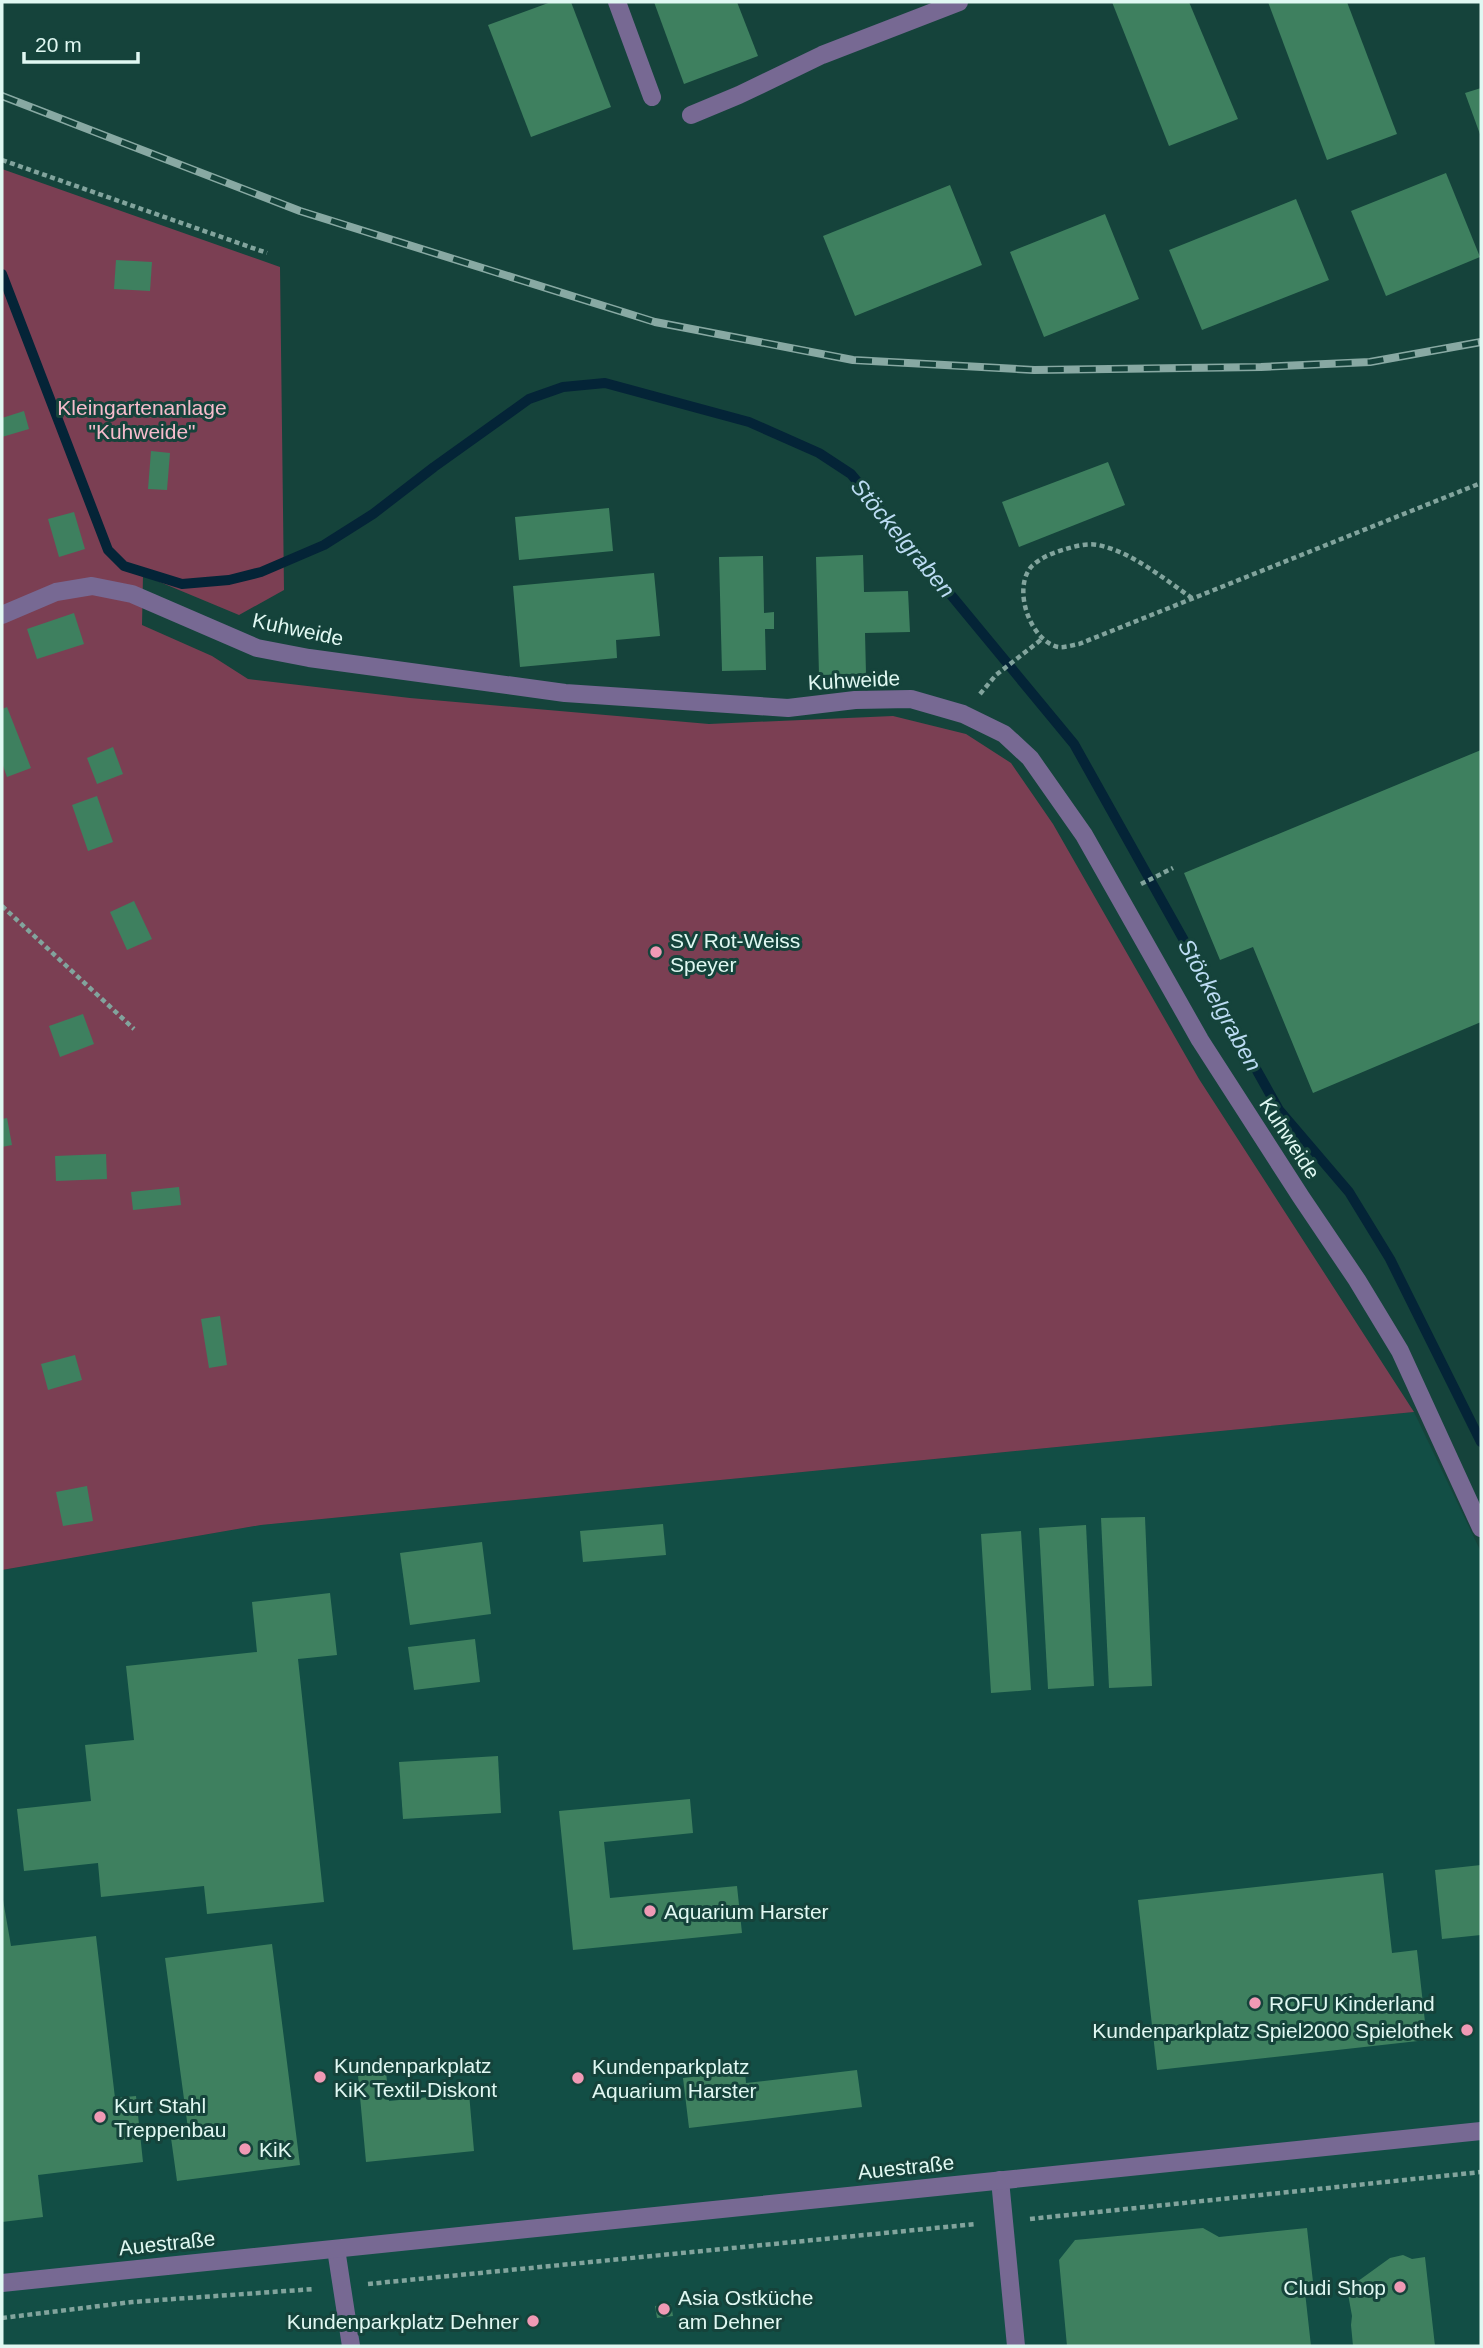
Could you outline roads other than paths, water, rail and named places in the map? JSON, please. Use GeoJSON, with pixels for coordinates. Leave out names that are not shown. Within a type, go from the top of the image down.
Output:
{"type":"FeatureCollection","features":[{"type":"Feature","properties":{"kind":"street"},"geometry":{"type":"LineString","coordinates":[[617,2],[652,97]]}},
{"type":"Feature","properties":{"kind":"street"},"geometry":{"type":"LineString","coordinates":[[691,115],[822,55],[959,2]]}},
{"type":"Feature","properties":{"kind":"street","name":"Kuhweide"},"geometry":{"type":"LineString","coordinates":[[2,615],[56,592],[92,586],[132,594],[257,648],[309,658],[565,693],[788,708],[856,700],[911,699],[963,714],[1004,734],[1030,758],[1084,835],[1200,1040],[1357,1280],[1400,1351],[1481,1528]]}},
{"type":"Feature","properties":{"kind":"street","name":"Auestraße"},"geometry":{"type":"LineString","coordinates":[[2,2283],[1481,2131]]}},
{"type":"Feature","properties":{"kind":"street"},"geometry":{"type":"LineString","coordinates":[[1000,2180],[1016,2346]]}},
{"type":"Feature","properties":{"kind":"street"},"geometry":{"type":"LineString","coordinates":[[336,2249],[351,2346]]}},
{"type":"Feature","properties":{"kind":"waterway","name":"Stöckelgraben"},"geometry":{"type":"LineString","coordinates":[[2,274],[108,550],[124,566],[182,584],[229,580],[261,572],[324,545],[373,514],[529,399],[563,387],[605,383],[749,422],[819,453],[851,474],[1074,744],[1279,1110],[1349,1192],[1390,1259],[1481,1442]]}},
{"type":"Feature","properties":{"kind":"railway"},"geometry":{"type":"LineString","coordinates":[[2,96],[300,211],[655,322],[853,360],[1034,370],[1261,367],[1370,362],[1481,342]]}},
{"type":"Feature","properties":{"kind":"place","name":"SV Rot-Weiss Speyer"},"geometry":{"type":"Point","coordinates":[656,952]}},
{"type":"Feature","properties":{"kind":"place","name":"Aquarium Harster"},"geometry":{"type":"Point","coordinates":[650,1911]}},
{"type":"Feature","properties":{"kind":"place","name":"ROFU Kinderland"},"geometry":{"type":"Point","coordinates":[1255,2003]}},
{"type":"Feature","properties":{"kind":"place","name":"Kundenparkplatz Spiel2000 Spielothek"},"geometry":{"type":"Point","coordinates":[1467,2030]}},
{"type":"Feature","properties":{"kind":"place","name":"Kundenparkplatz KiK Textil-Diskont"},"geometry":{"type":"Point","coordinates":[320,2077]}},
{"type":"Feature","properties":{"kind":"place","name":"Kundenparkplatz Aquarium Harster"},"geometry":{"type":"Point","coordinates":[578,2078]}},
{"type":"Feature","properties":{"kind":"place","name":"Kurt Stahl Treppenbau"},"geometry":{"type":"Point","coordinates":[100,2117]}},
{"type":"Feature","properties":{"kind":"place","name":"KiK"},"geometry":{"type":"Point","coordinates":[245,2149]}},
{"type":"Feature","properties":{"kind":"place","name":"Cludi Shop"},"geometry":{"type":"Point","coordinates":[1400,2287]}},
{"type":"Feature","properties":{"kind":"place","name":"Asia Ostküche am Dehner"},"geometry":{"type":"Point","coordinates":[664,2309]}},
{"type":"Feature","properties":{"kind":"place","name":"Kundenparkplatz Dehner"},"geometry":{"type":"Point","coordinates":[533,2321]}},
{"type":"Feature","properties":{"kind":"park label","name":"Kleingartenanlage \"Kuhweide\""},"geometry":{"type":"Point","coordinates":[142,419]}}]}
